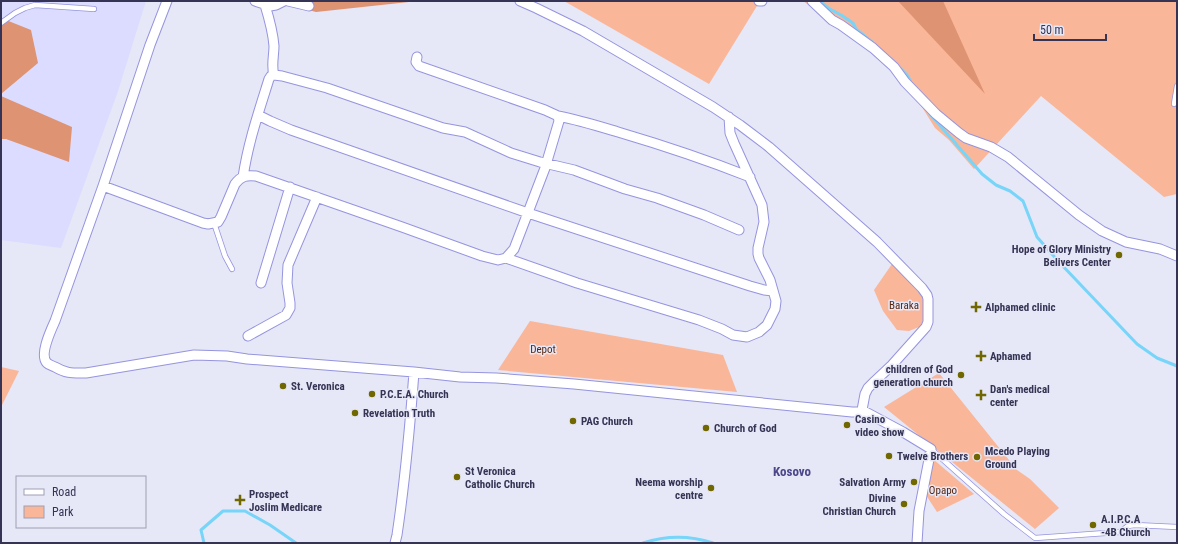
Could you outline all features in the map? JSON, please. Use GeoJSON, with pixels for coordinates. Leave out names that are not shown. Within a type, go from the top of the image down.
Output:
{"type":"FeatureCollection","features":[{"type":"Feature","properties":{"kind":"street"},"geometry":{"type":"LineString","coordinates":[[167,1],[150,45],[103,186],[47,342],[44,358],[47,363],[65,372],[86,372],[194,355],[227,356],[460,377],[496,378],[574,384],[852,412],[860,412],[862,410],[903,432],[930,449],[919,511],[918,543]]}},
{"type":"Feature","properties":{"kind":"street"},"geometry":{"type":"LineString","coordinates":[[255,1],[273,6],[284,1]]}},
{"type":"Feature","properties":{"kind":"street"},"geometry":{"type":"LineString","coordinates":[[288,1],[309,6]]}},
{"type":"Feature","properties":{"kind":"street"},"geometry":{"type":"LineString","coordinates":[[520,1],[583,31],[713,107],[745,128],[782,158],[877,242],[928,295],[929,315],[926,327],[892,365],[868,388],[865,394],[862,410]]}},
{"type":"Feature","properties":{"kind":"street"},"geometry":{"type":"LineString","coordinates":[[812,1],[832,20],[841,24],[873,48],[894,67],[914,92],[958,133],[966,138],[990,147],[1008,157],[1079,215],[1102,231],[1126,242],[1160,250],[1177,256]]}},
{"type":"Feature","properties":{"kind":"street"},"geometry":{"type":"LineString","coordinates":[[265,5],[274,47],[274,75]]}},
{"type":"Feature","properties":{"kind":"street"},"geometry":{"type":"LineString","coordinates":[[417,57],[416,62],[418,66],[545,110],[558,116],[585,122],[659,145],[750,177]]}},
{"type":"Feature","properties":{"kind":"street"},"geometry":{"type":"LineString","coordinates":[[243,177],[246,157],[258,115],[269,79],[274,75],[327,88],[443,128],[465,132],[511,153],[574,170],[625,189],[693,210],[739,230]]}},
{"type":"Feature","properties":{"kind":"street"},"geometry":{"type":"LineString","coordinates":[[258,115],[291,130],[528,213],[750,286],[773,291]]}},
{"type":"Feature","properties":{"kind":"street"},"geometry":{"type":"LineString","coordinates":[[506,258],[514,248],[528,213],[559,121],[558,116]]}},
{"type":"Feature","properties":{"kind":"street"},"geometry":{"type":"LineString","coordinates":[[103,186],[202,223],[214,223],[218,222],[221,217],[235,184],[243,177],[256,176],[482,256],[498,260],[506,258],[577,283],[699,320],[737,336],[747,337],[759,332],[767,325],[775,309],[776,301],[767,274],[759,258],[758,248],[763,228],[764,212],[730,133],[729,117]]}},
{"type":"Feature","properties":{"kind":"street"},"geometry":{"type":"LineString","coordinates":[[261,283],[290,188]]}},
{"type":"Feature","properties":{"kind":"street"},"geometry":{"type":"LineString","coordinates":[[248,336],[286,315],[290,308],[287,283],[288,265],[317,197]]}},
{"type":"Feature","properties":{"kind":"street"},"geometry":{"type":"LineString","coordinates":[[395,543],[410,433],[414,372]]}},
{"type":"Feature","properties":{"kind":"lane"},"geometry":{"type":"LineString","coordinates":[[35,5],[39,1]]}},
{"type":"Feature","properties":{"kind":"lane"},"geometry":{"type":"LineString","coordinates":[[1,23],[15,13],[35,5],[94,9]]}},
{"type":"Feature","properties":{"kind":"lane"},"geometry":{"type":"LineString","coordinates":[[1174,104],[1177,86]]}},
{"type":"Feature","properties":{"kind":"lane"},"geometry":{"type":"LineString","coordinates":[[214,223],[225,256],[232,269]]}},
{"type":"Feature","properties":{"kind":"lane"},"geometry":{"type":"LineString","coordinates":[[930,449],[1035,541],[1120,532],[1128,526],[1135,525],[1177,528]]}},
{"type":"Feature","properties":{"kind":"shaded area"},"geometry":{"type":"Polygon","coordinates":[[[1,1],[146,1],[117,94],[61,248],[1,240],[1,1]]]}},
{"type":"Feature","properties":{"kind":"shaded area"},"geometry":{"type":"Polygon","coordinates":[[[275,1],[406,1],[409,2],[316,12],[275,1]]]}},
{"type":"Feature","properties":{"kind":"shaded area"},"geometry":{"type":"Polygon","coordinates":[[[898,1],[943,1],[985,94],[898,1]]]}},
{"type":"Feature","properties":{"kind":"shaded area"},"geometry":{"type":"Polygon","coordinates":[[[1,18],[31,30],[38,63],[1,94],[1,18]]]}},
{"type":"Feature","properties":{"kind":"shaded area"},"geometry":{"type":"Polygon","coordinates":[[[1,96],[72,127],[69,162],[6,139],[1,139],[1,96]]]}},
{"type":"Feature","properties":{"kind":"green space"},"geometry":{"type":"Polygon","coordinates":[[[564,1],[760,1],[709,84],[564,1]]]}},
{"type":"Feature","properties":{"kind":"green space"},"geometry":{"type":"Polygon","coordinates":[[[803,1],[1177,1],[1177,194],[1164,197],[1041,96],[974,169],[949,140],[935,128],[904,78],[879,56],[803,1]]]}},
{"type":"Feature","properties":{"kind":"green space","name":"Baraka"},"geometry":{"type":"Polygon","coordinates":[[[892,264],[924,297],[924,325],[909,331],[897,330],[883,311],[874,290],[892,264]]]}},
{"type":"Feature","properties":{"kind":"green space","name":"Depot"},"geometry":{"type":"Polygon","coordinates":[[[530,321],[723,355],[737,392],[498,370],[530,321]]]}},
{"type":"Feature","properties":{"kind":"green space"},"geometry":{"type":"Polygon","coordinates":[[[1,367],[19,371],[1,407],[1,367]]]}},
{"type":"Feature","properties":{"kind":"green space","name":"Mcedo Playing Ground"},"geometry":{"type":"Polygon","coordinates":[[[939,373],[1017,470],[1030,479],[1059,508],[1035,529],[884,407],[939,373]]]}},
{"type":"Feature","properties":{"kind":"green space","name":"Opapo"},"geometry":{"type":"Polygon","coordinates":[[[933,459],[974,494],[937,512],[924,492],[933,459]]]}},
{"type":"Feature","properties":{"kind":"waterway"},"geometry":{"type":"LineString","coordinates":[[820,1],[828,8],[853,23],[856,29],[872,42]]}},
{"type":"Feature","properties":{"kind":"waterway"},"geometry":{"type":"LineString","coordinates":[[901,69],[907,75],[912,84]]}},
{"type":"Feature","properties":{"kind":"waterway"},"geometry":{"type":"LineString","coordinates":[[930,114],[982,174],[996,185],[1010,191],[1023,201],[1037,237],[1137,344],[1157,358],[1177,366]]}},
{"type":"Feature","properties":{"kind":"waterway"},"geometry":{"type":"LineString","coordinates":[[204,543],[201,530],[223,511],[245,511],[270,525],[296,543]]}},
{"type":"Feature","properties":{"kind":"waterway"},"geometry":{"type":"LineString","coordinates":[[643,543],[669,537],[695,538],[713,543]]}},
{"type":"Feature","properties":{"kind":"place","name":"Hope of Glory Ministry Belivers Center"},"geometry":{"type":"Point","coordinates":[1119,255]}},
{"type":"Feature","properties":{"kind":"place","name":"Alphamed clinic"},"geometry":{"type":"Point","coordinates":[976,307]}},
{"type":"Feature","properties":{"kind":"place","name":"Aphamed"},"geometry":{"type":"Point","coordinates":[981,356]}},
{"type":"Feature","properties":{"kind":"place","name":"children of God generation church"},"geometry":{"type":"Point","coordinates":[961,375]}},
{"type":"Feature","properties":{"kind":"place","name":"St. Veronica"},"geometry":{"type":"Point","coordinates":[283,386]}},
{"type":"Feature","properties":{"kind":"place","name":"P.C.E.A. Church"},"geometry":{"type":"Point","coordinates":[372,394]}},
{"type":"Feature","properties":{"kind":"place","name":"Dan's medical center"},"geometry":{"type":"Point","coordinates":[981,395]}},
{"type":"Feature","properties":{"kind":"place","name":"Revelation Truth"},"geometry":{"type":"Point","coordinates":[355,413]}},
{"type":"Feature","properties":{"kind":"place","name":"PAG Church"},"geometry":{"type":"Point","coordinates":[573,421]}},
{"type":"Feature","properties":{"kind":"place","name":"Casino video show"},"geometry":{"type":"Point","coordinates":[847,425]}},
{"type":"Feature","properties":{"kind":"place","name":"Church of God"},"geometry":{"type":"Point","coordinates":[706,428]}},
{"type":"Feature","properties":{"kind":"place","name":"Twelve Brothers"},"geometry":{"type":"Point","coordinates":[889,456]}},
{"type":"Feature","properties":{"kind":"place","name":"Mcedo Playing Ground"},"geometry":{"type":"Point","coordinates":[977,457]}},
{"type":"Feature","properties":{"kind":"place","name":"St Veronica Catholic Church"},"geometry":{"type":"Point","coordinates":[457,477]}},
{"type":"Feature","properties":{"kind":"place","name":"Salvation Army"},"geometry":{"type":"Point","coordinates":[914,482]}},
{"type":"Feature","properties":{"kind":"place","name":"Neema worship centre"},"geometry":{"type":"Point","coordinates":[711,488]}},
{"type":"Feature","properties":{"kind":"place","name":"Prospect Joslim Medicare"},"geometry":{"type":"Point","coordinates":[240,500]}},
{"type":"Feature","properties":{"kind":"place","name":"Divine Christian Church"},"geometry":{"type":"Point","coordinates":[904,504]}},
{"type":"Feature","properties":{"kind":"place","name":"A.I.P.C.A -4B Church"},"geometry":{"type":"Point","coordinates":[1093,525]}},
{"type":"Feature","properties":{"kind":"district","name":"Kosovo"},"geometry":{"type":"Point","coordinates":[792,471]}}]}
